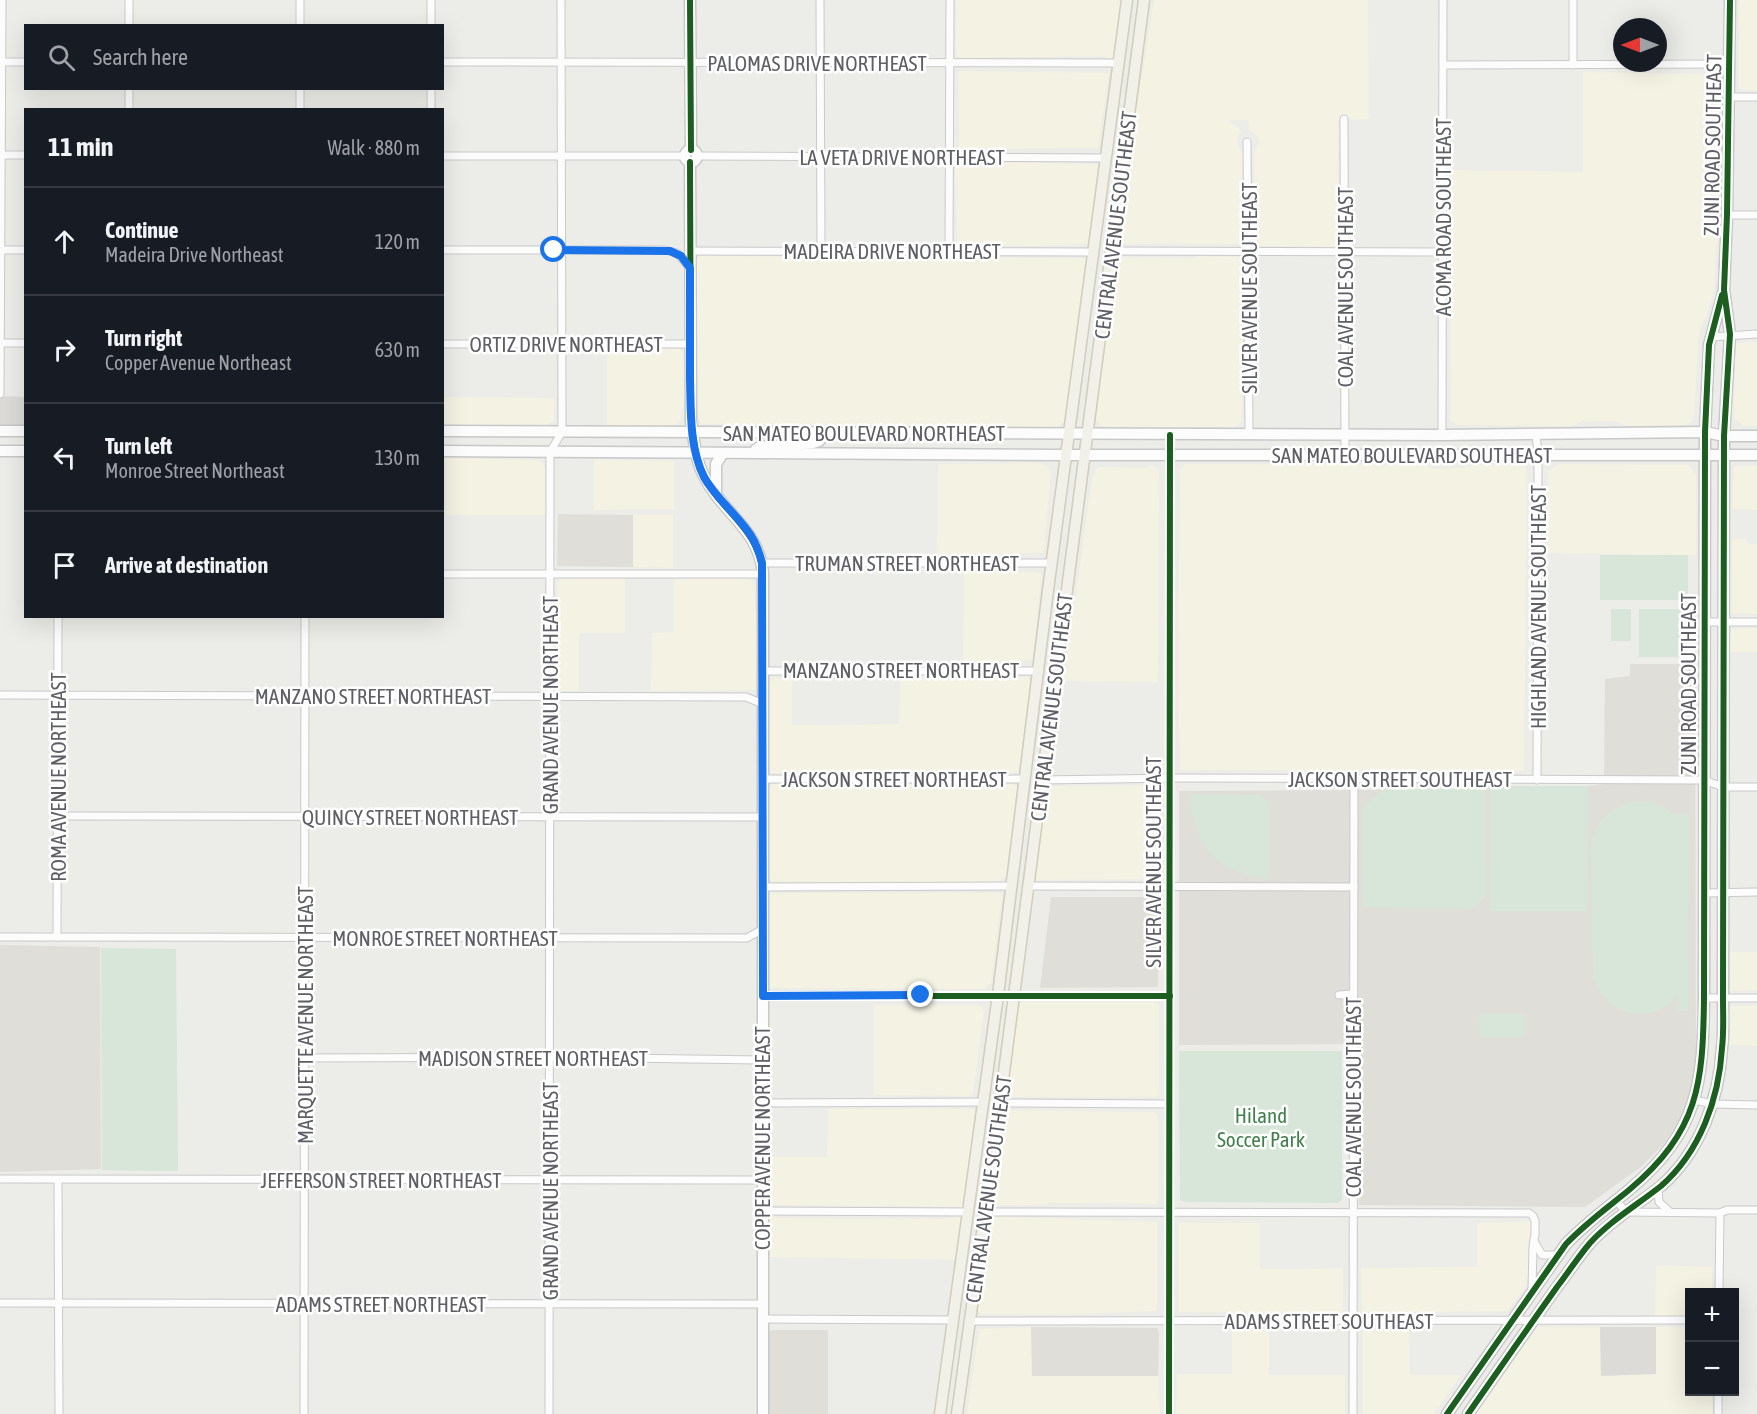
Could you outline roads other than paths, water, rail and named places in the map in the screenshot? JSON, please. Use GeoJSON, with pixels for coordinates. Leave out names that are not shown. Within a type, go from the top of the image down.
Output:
{"type":"FeatureCollection","features":[{"type":"Feature","properties":{"kind":"main road","name":"COPPER AVENUE NORTHEAST"},"geometry":{"type":"LineString","coordinates":[[690,0],[690,344],[693,432],[696,452],[704,475],[716,495],[749,532],[757,547],[763,568],[763,1414]]}},
{"type":"Feature","properties":{"kind":"main road"},"geometry":{"type":"LineString","coordinates":[[940,1414],[984,1102],[1052,563],[1127,0]]}},
{"type":"Feature","properties":{"kind":"main road","name":"CENTRAL AVENUE SOUTHEAST"},"geometry":{"type":"LineString","coordinates":[[957,1414],[1144,0]]}},
{"type":"Feature","properties":{"kind":"main road","name":"ZUNI ROAD SOUTHEAST"},"geometry":{"type":"LineString","coordinates":[[1468,1414],[1533,1320],[1590,1244],[1608,1226],[1658,1188],[1680,1166],[1694,1146],[1712,1104],[1722,1048],[1723,998],[1724,435],[1730,334],[1724,290],[1730,0]]}},
{"type":"Feature","properties":{"kind":"main road","name":"ZUNI ROAD SOUTHEAST"},"geometry":{"type":"LineString","coordinates":[[1447,1414],[1558,1255],[1582,1227],[1646,1175],[1663,1157],[1679,1134],[1695,1100],[1700,1081],[1703,1055],[1705,893],[1705,432],[1711,337],[1724,290]]}},
{"type":"Feature","properties":{"kind":"main road"},"geometry":{"type":"LineString","coordinates":[[0,431],[24,431]]}},
{"type":"Feature","properties":{"kind":"main road","name":"SAN MATEO BOULEVARD NORTHEAST"},"geometry":{"type":"LineString","coordinates":[[444,431],[1070,433]]}},
{"type":"Feature","properties":{"kind":"main road","name":"SAN MATEO BOULEVARD SOUTHEAST"},"geometry":{"type":"LineString","coordinates":[[1070,433],[1442,435],[1705,432],[1757,436]]}},
{"type":"Feature","properties":{"kind":"main road"},"geometry":{"type":"LineString","coordinates":[[751,453],[760,447],[813,443],[819,441],[826,433]]}},
{"type":"Feature","properties":{"kind":"main road"},"geometry":{"type":"LineString","coordinates":[[0,451],[24,451]]}},
{"type":"Feature","properties":{"kind":"main road","name":"SAN MATEO BOULEVARD NORTHEAST"},"geometry":{"type":"LineString","coordinates":[[444,452],[1067,455]]}},
{"type":"Feature","properties":{"kind":"main road"},"geometry":{"type":"LineString","coordinates":[[716,495],[716,464],[723,453]]}},
{"type":"Feature","properties":{"kind":"main road","name":"SAN MATEO BOULEVARD SOUTHEAST"},"geometry":{"type":"LineString","coordinates":[[1067,455],[1757,455]]}},
{"type":"Feature","properties":{"kind":"street"},"geometry":{"type":"LineString","coordinates":[[0,394],[2,0]]}},
{"type":"Feature","properties":{"kind":"street"},"geometry":{"type":"LineString","coordinates":[[129,0],[129,24]]}},
{"type":"Feature","properties":{"kind":"street"},"geometry":{"type":"LineString","coordinates":[[300,0],[300,24]]}},
{"type":"Feature","properties":{"kind":"street"},"geometry":{"type":"LineString","coordinates":[[431,0],[431,24]]}},
{"type":"Feature","properties":{"kind":"street"},"geometry":{"type":"LineString","coordinates":[[550,452],[562,432],[561,0]]}},
{"type":"Feature","properties":{"kind":"street"},"geometry":{"type":"LineString","coordinates":[[820,0],[821,251]]}},
{"type":"Feature","properties":{"kind":"street"},"geometry":{"type":"LineString","coordinates":[[949,251],[950,0]]}},
{"type":"Feature","properties":{"kind":"street","name":"ACOMA ROAD SOUTHEAST"},"geometry":{"type":"LineString","coordinates":[[1442,435],[1443,0]]}},
{"type":"Feature","properties":{"kind":"street"},"geometry":{"type":"LineString","coordinates":[[1573,0],[1573,65]]}},
{"type":"Feature","properties":{"kind":"street"},"geometry":{"type":"LineString","coordinates":[[1,62],[24,62]]}},
{"type":"Feature","properties":{"kind":"street","name":"PALOMAS DRIVE NORTHEAST"},"geometry":{"type":"LineString","coordinates":[[444,62],[1119,63]]}},
{"type":"Feature","properties":{"kind":"street"},"geometry":{"type":"LineString","coordinates":[[1444,65],[1730,64]]}},
{"type":"Feature","properties":{"kind":"street"},"geometry":{"type":"LineString","coordinates":[[129,90],[129,108]]}},
{"type":"Feature","properties":{"kind":"street"},"geometry":{"type":"LineString","coordinates":[[300,90],[300,108]]}},
{"type":"Feature","properties":{"kind":"street"},"geometry":{"type":"LineString","coordinates":[[431,90],[431,108]]}},
{"type":"Feature","properties":{"kind":"street"},"geometry":{"type":"LineString","coordinates":[[1729,97],[1757,97]]}},
{"type":"Feature","properties":{"kind":"street","name":"COAL AVENUE SOUTHEAST"},"geometry":{"type":"LineString","coordinates":[[1344,119],[1345,455]]}},
{"type":"Feature","properties":{"kind":"street","name":"SILVER AVENUE SOUTHEAST"},"geometry":{"type":"LineString","coordinates":[[1247,142],[1249,435]]}},
{"type":"Feature","properties":{"kind":"street"},"geometry":{"type":"LineString","coordinates":[[1,155],[24,155]]}},
{"type":"Feature","properties":{"kind":"street","name":"LA VETA DRIVE NORTHEAST"},"geometry":{"type":"LineString","coordinates":[[444,156],[1107,158]]}},
{"type":"Feature","properties":{"kind":"street"},"geometry":{"type":"LineString","coordinates":[[1727,215],[1757,215]]}},
{"type":"Feature","properties":{"kind":"street"},"geometry":{"type":"LineString","coordinates":[[1,250],[24,250]]}},
{"type":"Feature","properties":{"kind":"street"},"geometry":{"type":"LineString","coordinates":[[444,250],[665,250],[679,255],[690,268]]}},
{"type":"Feature","properties":{"kind":"street","name":"MADEIRA DRIVE NORTHEAST"},"geometry":{"type":"LineString","coordinates":[[690,251],[1094,252]]}},
{"type":"Feature","properties":{"kind":"street"},"geometry":{"type":"LineString","coordinates":[[1111,251],[1443,252]]}},
{"type":"Feature","properties":{"kind":"street"},"geometry":{"type":"LineString","coordinates":[[1711,337],[1757,334]]}},
{"type":"Feature","properties":{"kind":"street"},"geometry":{"type":"LineString","coordinates":[[0,343],[24,343]]}},
{"type":"Feature","properties":{"kind":"street","name":"ORTIZ DRIVE NORTHEAST"},"geometry":{"type":"LineString","coordinates":[[444,344],[690,344]]}},
{"type":"Feature","properties":{"kind":"street","name":"HIGHLAND AVENUE SOUTHEAST"},"geometry":{"type":"LineString","coordinates":[[1536,434],[1538,455],[1537,780]]}},
{"type":"Feature","properties":{"kind":"street","name":"GRAND AVENUE NORTHEAST"},"geometry":{"type":"LineString","coordinates":[[549,1414],[550,452]]}},
{"type":"Feature","properties":{"kind":"street","name":"SILVER AVENUE SOUTHEAST"},"geometry":{"type":"LineString","coordinates":[[1168,1414],[1170,455]]}},
{"type":"Feature","properties":{"kind":"street","name":"TRUMAN STREET NORTHEAST"},"geometry":{"type":"LineString","coordinates":[[444,574],[550,574],[1052,563]]}},
{"type":"Feature","properties":{"kind":"street","name":"ROMA AVENUE NORTHEAST"},"geometry":{"type":"LineString","coordinates":[[57,937],[58,618]]}},
{"type":"Feature","properties":{"kind":"street","name":"MARQUETTE AVENUE NORTHEAST"},"geometry":{"type":"LineString","coordinates":[[304,1414],[305,618]]}},
{"type":"Feature","properties":{"kind":"street"},"geometry":{"type":"LineString","coordinates":[[1704,622],[1757,622]]}},
{"type":"Feature","properties":{"kind":"street","name":"MANZANO STREET NORTHEAST"},"geometry":{"type":"LineString","coordinates":[[763,670],[1038,671]]}},
{"type":"Feature","properties":{"kind":"street","name":"MANZANO STREET NORTHEAST"},"geometry":{"type":"LineString","coordinates":[[746,697],[763,686]]}},
{"type":"Feature","properties":{"kind":"street","name":"MANZANO STREET NORTHEAST"},"geometry":{"type":"LineString","coordinates":[[0,695],[746,697],[763,704]]}},
{"type":"Feature","properties":{"kind":"street","name":"JACKSON STREET SOUTHEAST"},"geometry":{"type":"LineString","coordinates":[[1041,780],[1169,778],[1704,780],[1724,787],[1757,787]]}},
{"type":"Feature","properties":{"kind":"street","name":"JACKSON STREET NORTHEAST"},"geometry":{"type":"LineString","coordinates":[[763,779],[1025,780]]}},
{"type":"Feature","properties":{"kind":"street","name":"COAL AVENUE SOUTHEAST"},"geometry":{"type":"LineString","coordinates":[[1353,1414],[1354,779]]}},
{"type":"Feature","properties":{"kind":"street","name":"QUINCY STREET NORTHEAST"},"geometry":{"type":"LineString","coordinates":[[57,816],[763,817]]}},
{"type":"Feature","properties":{"kind":"street"},"geometry":{"type":"LineString","coordinates":[[763,887],[1012,886]]}},
{"type":"Feature","properties":{"kind":"street"},"geometry":{"type":"LineString","coordinates":[[1028,886],[1354,887]]}},
{"type":"Feature","properties":{"kind":"street"},"geometry":{"type":"LineString","coordinates":[[1705,893],[1757,892]]}},
{"type":"Feature","properties":{"kind":"street","name":"MONROE STREET NORTHEAST"},"geometry":{"type":"LineString","coordinates":[[0,937],[747,938],[763,929]]}},
{"type":"Feature","properties":{"kind":"street"},"geometry":{"type":"LineString","coordinates":[[747,938],[755,942],[763,951]]}},
{"type":"Feature","properties":{"kind":"street"},"geometry":{"type":"LineString","coordinates":[[1339,994],[1352,994]]}},
{"type":"Feature","properties":{"kind":"street"},"geometry":{"type":"LineString","coordinates":[[763,996],[1170,996]]}},
{"type":"Feature","properties":{"kind":"street"},"geometry":{"type":"LineString","coordinates":[[1704,998],[1757,998]]}},
{"type":"Feature","properties":{"kind":"street","name":"MADISON STREET NORTHEAST"},"geometry":{"type":"LineString","coordinates":[[304,1058],[550,1057],[762,1060]]}},
{"type":"Feature","properties":{"kind":"street"},"geometry":{"type":"LineString","coordinates":[[1695,1100],[1712,1104],[1757,1105]]}},
{"type":"Feature","properties":{"kind":"street"},"geometry":{"type":"LineString","coordinates":[[762,1103],[984,1102]]}},
{"type":"Feature","properties":{"kind":"street"},"geometry":{"type":"LineString","coordinates":[[1000,1102],[1169,1104]]}},
{"type":"Feature","properties":{"kind":"street","name":"JEFFERSON STREET NORTHEAST"},"geometry":{"type":"LineString","coordinates":[[0,1179],[762,1180]]}},
{"type":"Feature","properties":{"kind":"street"},"geometry":{"type":"LineString","coordinates":[[58,1179],[58,1414]]}},
{"type":"Feature","properties":{"kind":"street"},"geometry":{"type":"LineString","coordinates":[[1658,1188],[1659,1202],[1663,1208],[1672,1213]]}},
{"type":"Feature","properties":{"kind":"street"},"geometry":{"type":"LineString","coordinates":[[1616,1200],[1626,1212],[1720,1214],[1727,1210],[1757,1210]]}},
{"type":"Feature","properties":{"kind":"street"},"geometry":{"type":"LineString","coordinates":[[762,1211],[968,1212]]}},
{"type":"Feature","properties":{"kind":"street"},"geometry":{"type":"LineString","coordinates":[[983,1212],[1529,1214],[1535,1221],[1532,1292]]}},
{"type":"Feature","properties":{"kind":"street"},"geometry":{"type":"LineString","coordinates":[[1719,1288],[1720,1214]]}},
{"type":"Feature","properties":{"kind":"street"},"geometry":{"type":"LineString","coordinates":[[1534,1241],[1542,1255],[1558,1255]]}},
{"type":"Feature","properties":{"kind":"street","name":"ADAMS STREET NORTHEAST"},"geometry":{"type":"LineString","coordinates":[[0,1303],[762,1304]]}},
{"type":"Feature","properties":{"kind":"street"},"geometry":{"type":"LineString","coordinates":[[762,1319],[954,1320]]}},
{"type":"Feature","properties":{"kind":"street","name":"ADAMS STREET SOUTHEAST"},"geometry":{"type":"LineString","coordinates":[[969,1321],[1685,1320]]}},
{"type":"Feature","properties":{"kind":"street"},"geometry":{"type":"LineString","coordinates":[[1718,1396],[1718,1414]]}},
{"type":"Feature","properties":{"kind":"park label","name":"Hiland Soccer Park"},"geometry":{"type":"Point","coordinates":[1261,1127]}}]}
